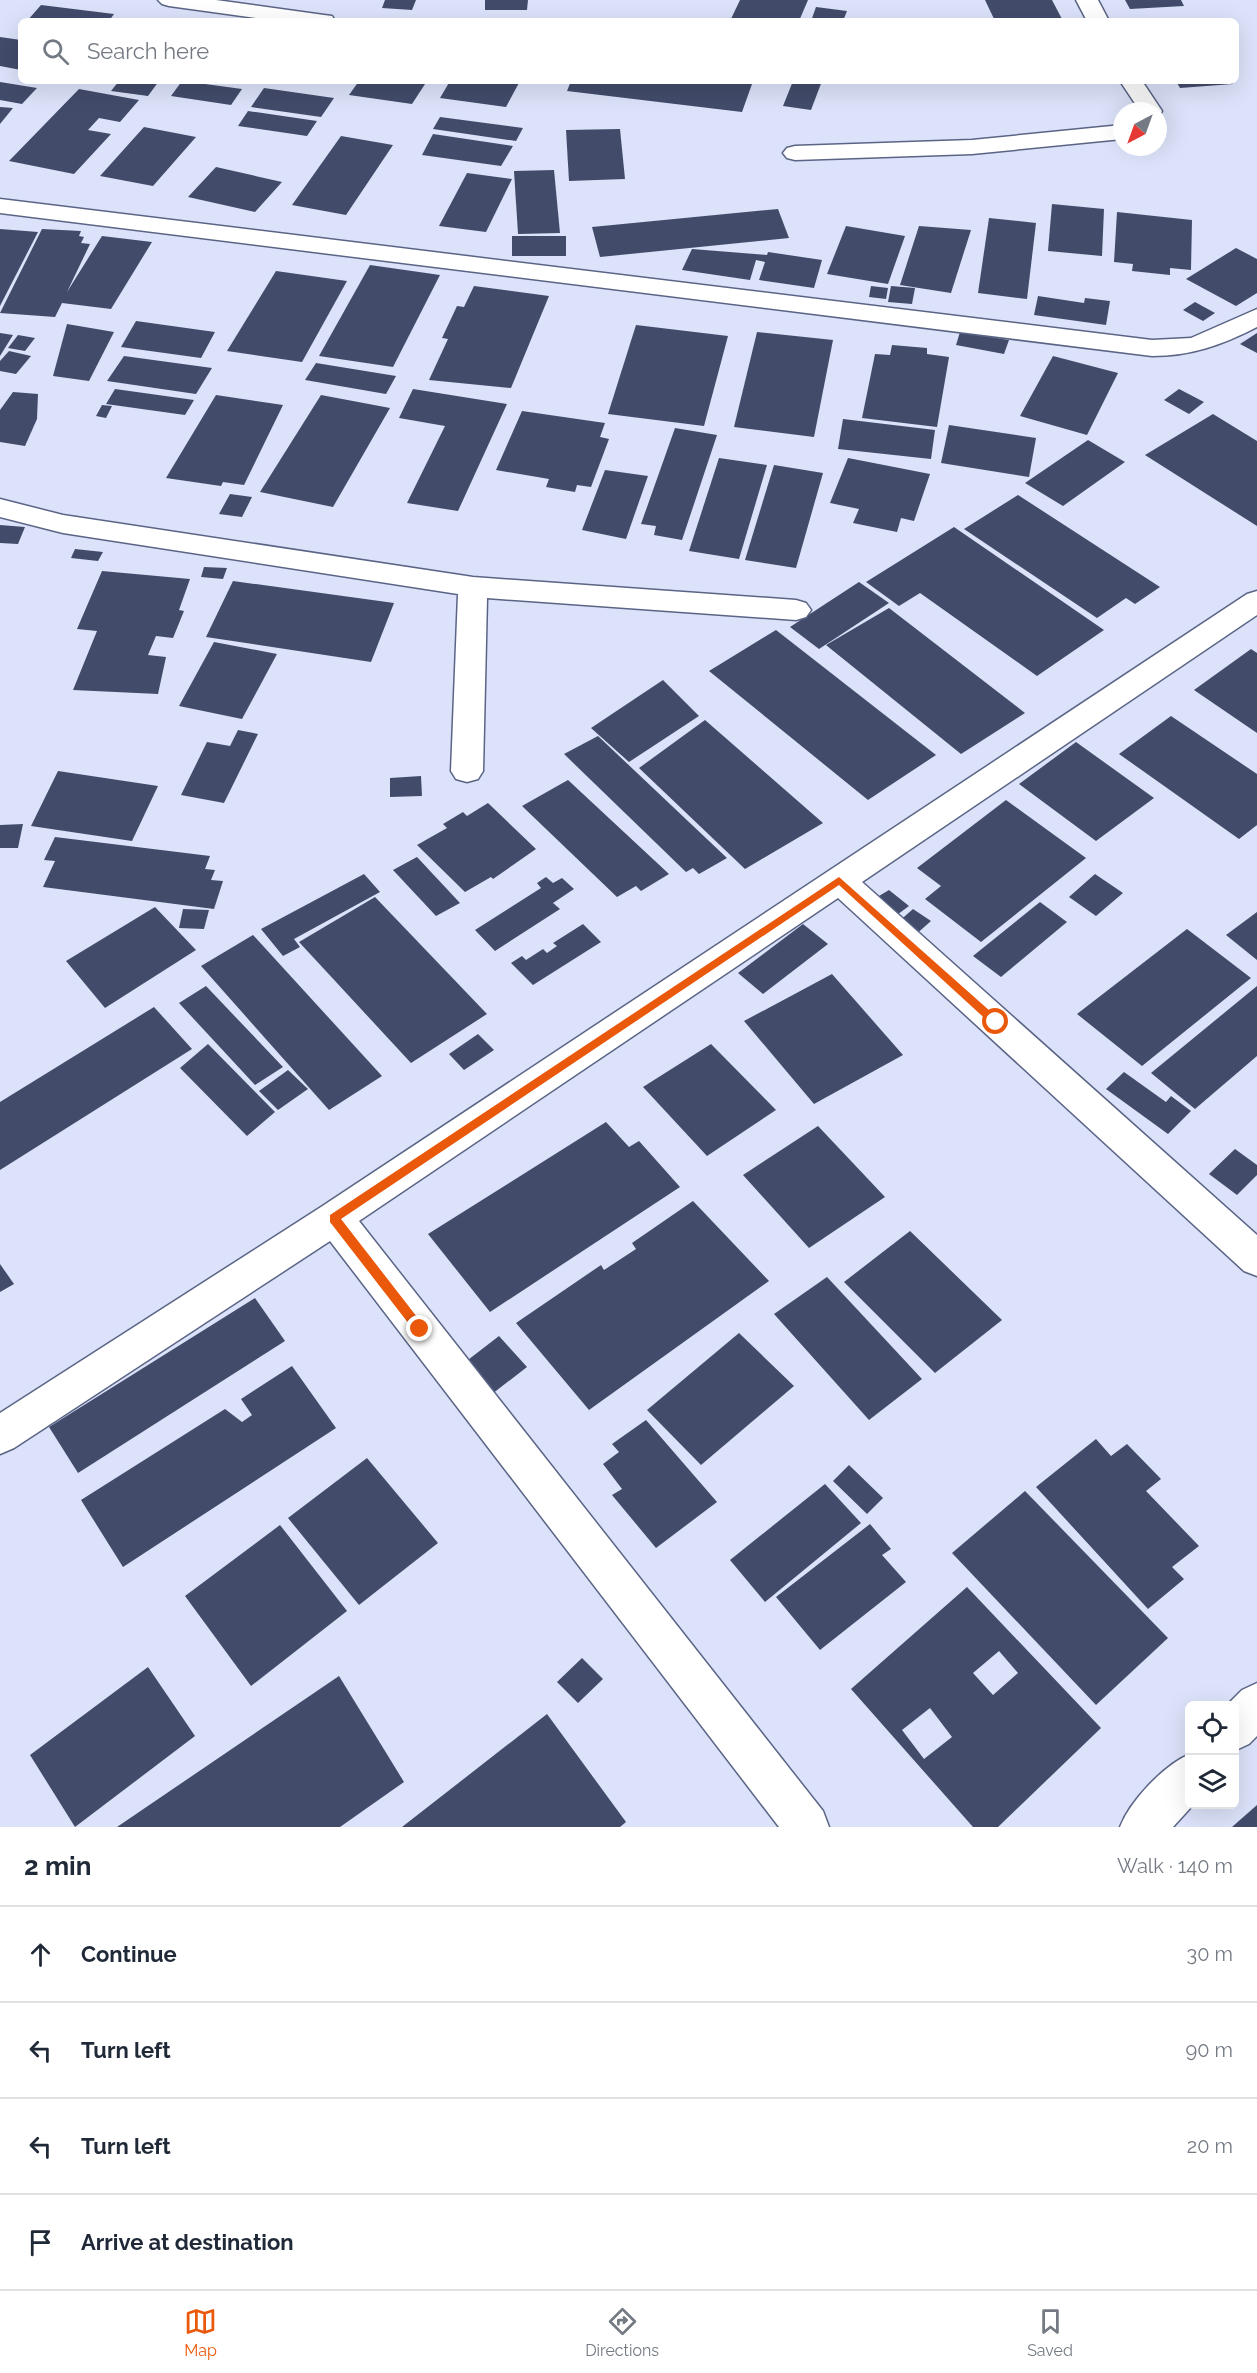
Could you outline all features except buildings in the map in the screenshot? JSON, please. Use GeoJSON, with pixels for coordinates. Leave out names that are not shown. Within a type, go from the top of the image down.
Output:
{"type":"FeatureCollection","features":[{"type":"Feature","properties":{"kind":"street"},"geometry":{"type":"LineString","coordinates":[[169,0],[302,18]]}},
{"type":"Feature","properties":{"kind":"street"},"geometry":{"type":"LineString","coordinates":[[1087,0],[1096,18]]}},
{"type":"Feature","properties":{"kind":"street"},"geometry":{"type":"LineString","coordinates":[[1133,84],[1145,102]]}},
{"type":"Feature","properties":{"kind":"street"},"geometry":{"type":"LineString","coordinates":[[795,153],[972,147],[1113,133]]}},
{"type":"Feature","properties":{"kind":"street"},"geometry":{"type":"LineString","coordinates":[[0,206],[1152,348],[1181,349],[1204,344],[1257,317]]}},
{"type":"Feature","properties":{"kind":"street"},"geometry":{"type":"LineString","coordinates":[[0,508],[63,524],[473,587],[796,610]]}},
{"type":"Feature","properties":{"kind":"street"},"geometry":{"type":"LineString","coordinates":[[467,771],[473,587]]}},
{"type":"Feature","properties":{"kind":"street"},"geometry":{"type":"LineString","coordinates":[[0,1435],[334,1218],[1257,601]]}},
{"type":"Feature","properties":{"kind":"street"},"geometry":{"type":"LineString","coordinates":[[839,880],[1257,1259]]}},
{"type":"Feature","properties":{"kind":"street"},"geometry":{"type":"LineString","coordinates":[[334,1218],[807,1827]]}},
{"type":"Feature","properties":{"kind":"street"},"geometry":{"type":"LineString","coordinates":[[1239,1724],[1257,1705]]}},
{"type":"Feature","properties":{"kind":"street"},"geometry":{"type":"LineString","coordinates":[[1142,1827],[1185,1781]]}},
{"type":"Feature","properties":{"kind":"route"},"geometry":{"type":"LineString","coordinates":[[420,1329],[334,1218],[839,880],[996,1022]]}}]}
